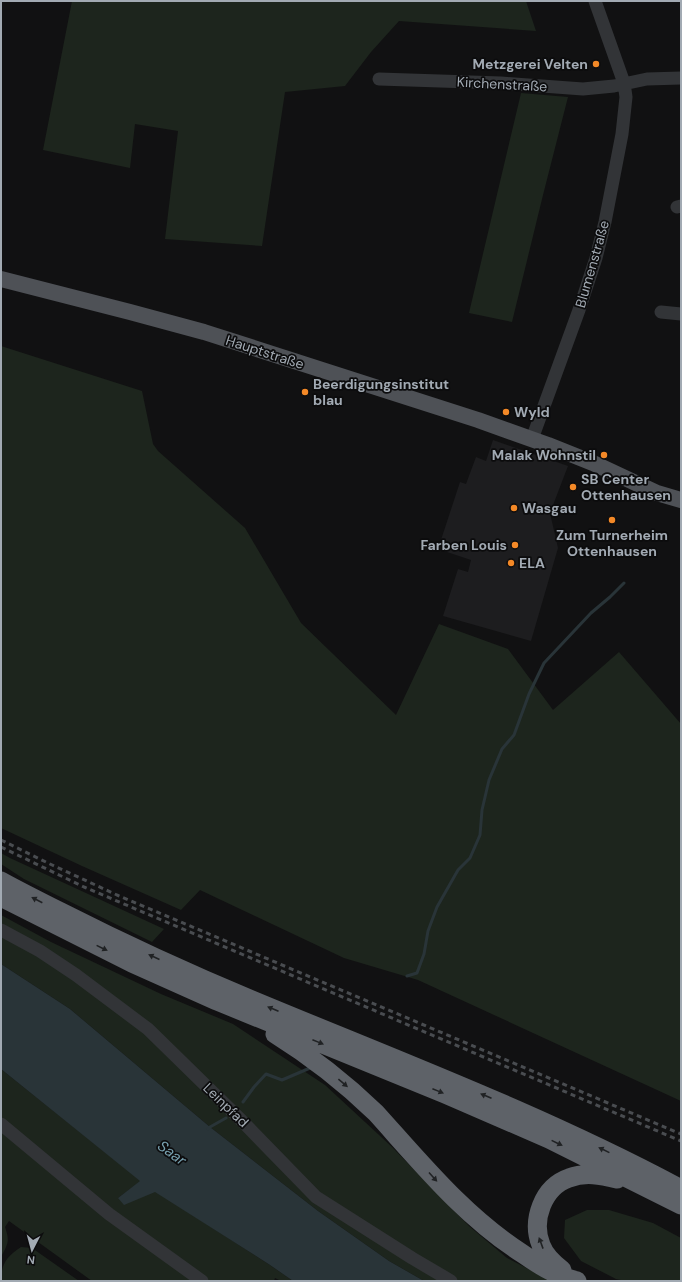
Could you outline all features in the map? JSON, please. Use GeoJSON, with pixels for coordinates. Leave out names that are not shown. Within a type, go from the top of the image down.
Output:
{"type":"FeatureCollection","features":[{"type":"Feature","properties":{"kind":"highway"},"geometry":{"type":"LineString","coordinates":[[1,881],[138,950],[219,986],[450,1081],[554,1126],[640,1167],[681,1189]]}},
{"type":"Feature","properties":{"kind":"highway"},"geometry":{"type":"LineString","coordinates":[[1,897],[119,956],[217,1000],[536,1133],[681,1205]]}},
{"type":"Feature","properties":{"kind":"highway"},"geometry":{"type":"LineString","coordinates":[[217,1000],[277,1035],[315,1060],[342,1082],[376,1113],[454,1199],[475,1219],[498,1237],[525,1256],[556,1274],[577,1281]]}},
{"type":"Feature","properties":{"kind":"highway"},"geometry":{"type":"LineString","coordinates":[[640,1167],[681,1184]]}},
{"type":"Feature","properties":{"kind":"highway"},"geometry":{"type":"LineString","coordinates":[[577,1281],[550,1260],[538,1235],[538,1219],[541,1206],[548,1194],[553,1188],[568,1178],[587,1175],[608,1176],[647,1188]]}},
{"type":"Feature","properties":{"kind":"main road","name":"Hauptstraße"},"geometry":{"type":"LineString","coordinates":[[1,279],[204,332],[532,439],[593,463],[657,493],[681,500]]}},
{"type":"Feature","properties":{"kind":"street","name":"Blumenstraße"},"geometry":{"type":"LineString","coordinates":[[532,439],[580,310],[596,258],[605,222],[622,134],[626,95],[624,83],[596,1]]}},
{"type":"Feature","properties":{"kind":"street","name":"Kirchenstraße"},"geometry":{"type":"LineString","coordinates":[[379,79],[583,89],[614,86],[647,79],[681,78]]}},
{"type":"Feature","properties":{"kind":"street"},"geometry":{"type":"LineString","coordinates":[[661,312],[681,314]]}},
{"type":"Feature","properties":{"kind":"street","name":"Leinpfad"},"geometry":{"type":"LineString","coordinates":[[1,930],[40,951],[76,975],[148,1029],[242,1121],[316,1197],[451,1281]]}},
{"type":"Feature","properties":{"kind":"street"},"geometry":{"type":"LineString","coordinates":[[1,1124],[109,1214],[202,1281]]}},
{"type":"Feature","properties":{"kind":"shaded area"},"geometry":{"type":"Polygon","coordinates":[[[72,1],[526,1],[536,31],[399,21],[371,52],[345,86],[285,92],[262,246],[165,239],[178,131],[135,124],[130,168],[43,150],[72,1]]]}},
{"type":"Feature","properties":{"kind":"shaded area"},"geometry":{"type":"Polygon","coordinates":[[[521,93],[568,97],[512,322],[469,313],[521,93]]]}},
{"type":"Feature","properties":{"kind":"shaded area"},"geometry":{"type":"Polygon","coordinates":[[[1,346],[142,391],[153,444],[158,451],[245,528],[301,623],[396,715],[439,624],[508,649],[553,710],[619,652],[681,724],[681,1101],[418,980],[344,958],[200,890],[181,910],[1,828],[1,346]]]}},
{"type":"Feature","properties":{"kind":"shaded area"},"geometry":{"type":"Polygon","coordinates":[[[493,440],[568,466],[550,513],[558,548],[531,641],[443,616],[458,569],[468,572],[471,560],[438,549],[460,482],[466,484],[476,457],[486,461],[493,440]]]}},
{"type":"Feature","properties":{"kind":"shaded area"},"geometry":{"type":"Polygon","coordinates":[[[1,853],[164,929],[152,942],[24,879],[1,864],[1,853]]]}},
{"type":"Feature","properties":{"kind":"shaded area"},"geometry":{"type":"Polygon","coordinates":[[[1,915],[51,942],[161,994],[233,1024],[325,1085],[392,1147],[469,1226],[507,1258],[552,1281],[424,1281],[389,1261],[318,1211],[210,1127],[70,1009],[1,964],[1,915]]]}},
{"type":"Feature","properties":{"kind":"shaded area"},"geometry":{"type":"Polygon","coordinates":[[[1,1069],[141,1181],[118,1198],[155,1191],[293,1281],[281,1281],[275,1278],[274,1281],[92,1281],[9,1221],[5,1227],[8,1242],[1,1257],[1,1069]]]}},
{"type":"Feature","properties":{"kind":"shaded area"},"geometry":{"type":"Polygon","coordinates":[[[587,1210],[609,1210],[653,1223],[681,1238],[681,1281],[625,1281],[616,1279],[581,1261],[564,1238],[565,1220],[587,1210]]]}},
{"type":"Feature","properties":{"kind":"shaded area"},"geometry":{"type":"Polygon","coordinates":[[[21,1247],[32,1248],[79,1281],[1,1281],[2,1270],[6,1261],[21,1247]]]}},
{"type":"Feature","properties":{"kind":"water","name":"Saar"},"geometry":{"type":"Polygon","coordinates":[[[1,964],[70,1009],[210,1127],[318,1211],[389,1261],[424,1281],[293,1281],[155,1192],[124,1205],[118,1198],[140,1181],[1,1069],[1,964]]]}},
{"type":"Feature","properties":{"kind":"waterway"},"geometry":{"type":"LineString","coordinates":[[407,976],[417,973],[424,954],[428,931],[437,907],[458,870],[470,858],[480,835],[482,810],[489,780],[502,749],[514,735],[529,694],[544,663],[591,613],[624,583]]}},
{"type":"Feature","properties":{"kind":"waterway"},"geometry":{"type":"LineString","coordinates":[[243,1102],[266,1074],[282,1080],[310,1068]]}},
{"type":"Feature","properties":{"kind":"waterway"},"geometry":{"type":"LineString","coordinates":[[208,1129],[226,1118]]}},
{"type":"Feature","properties":{"kind":"railway"},"geometry":{"type":"LineString","coordinates":[[1,840],[117,895],[681,1134]]}},
{"type":"Feature","properties":{"kind":"railway"},"geometry":{"type":"LineString","coordinates":[[1,847],[84,887],[681,1141]]}},
{"type":"Feature","properties":{"kind":"place","name":"Metzgerei Velten"},"geometry":{"type":"Point","coordinates":[596,64]}},
{"type":"Feature","properties":{"kind":"place","name":"Beerdigungsinstitut blau"},"geometry":{"type":"Point","coordinates":[305,392]}},
{"type":"Feature","properties":{"kind":"place","name":"Wyld"},"geometry":{"type":"Point","coordinates":[506,412]}},
{"type":"Feature","properties":{"kind":"place","name":"Malak Wohnstil"},"geometry":{"type":"Point","coordinates":[604,455]}},
{"type":"Feature","properties":{"kind":"place","name":"SB Center Ottenhausen"},"geometry":{"type":"Point","coordinates":[573,487]}},
{"type":"Feature","properties":{"kind":"place","name":"Wasgau"},"geometry":{"type":"Point","coordinates":[514,508]}},
{"type":"Feature","properties":{"kind":"place","name":"Zum Turnerheim Ottenhausen"},"geometry":{"type":"Point","coordinates":[612,520]}},
{"type":"Feature","properties":{"kind":"place","name":"Farben Louis"},"geometry":{"type":"Point","coordinates":[515,545]}},
{"type":"Feature","properties":{"kind":"place","name":"ELA"},"geometry":{"type":"Point","coordinates":[511,563]}}]}
